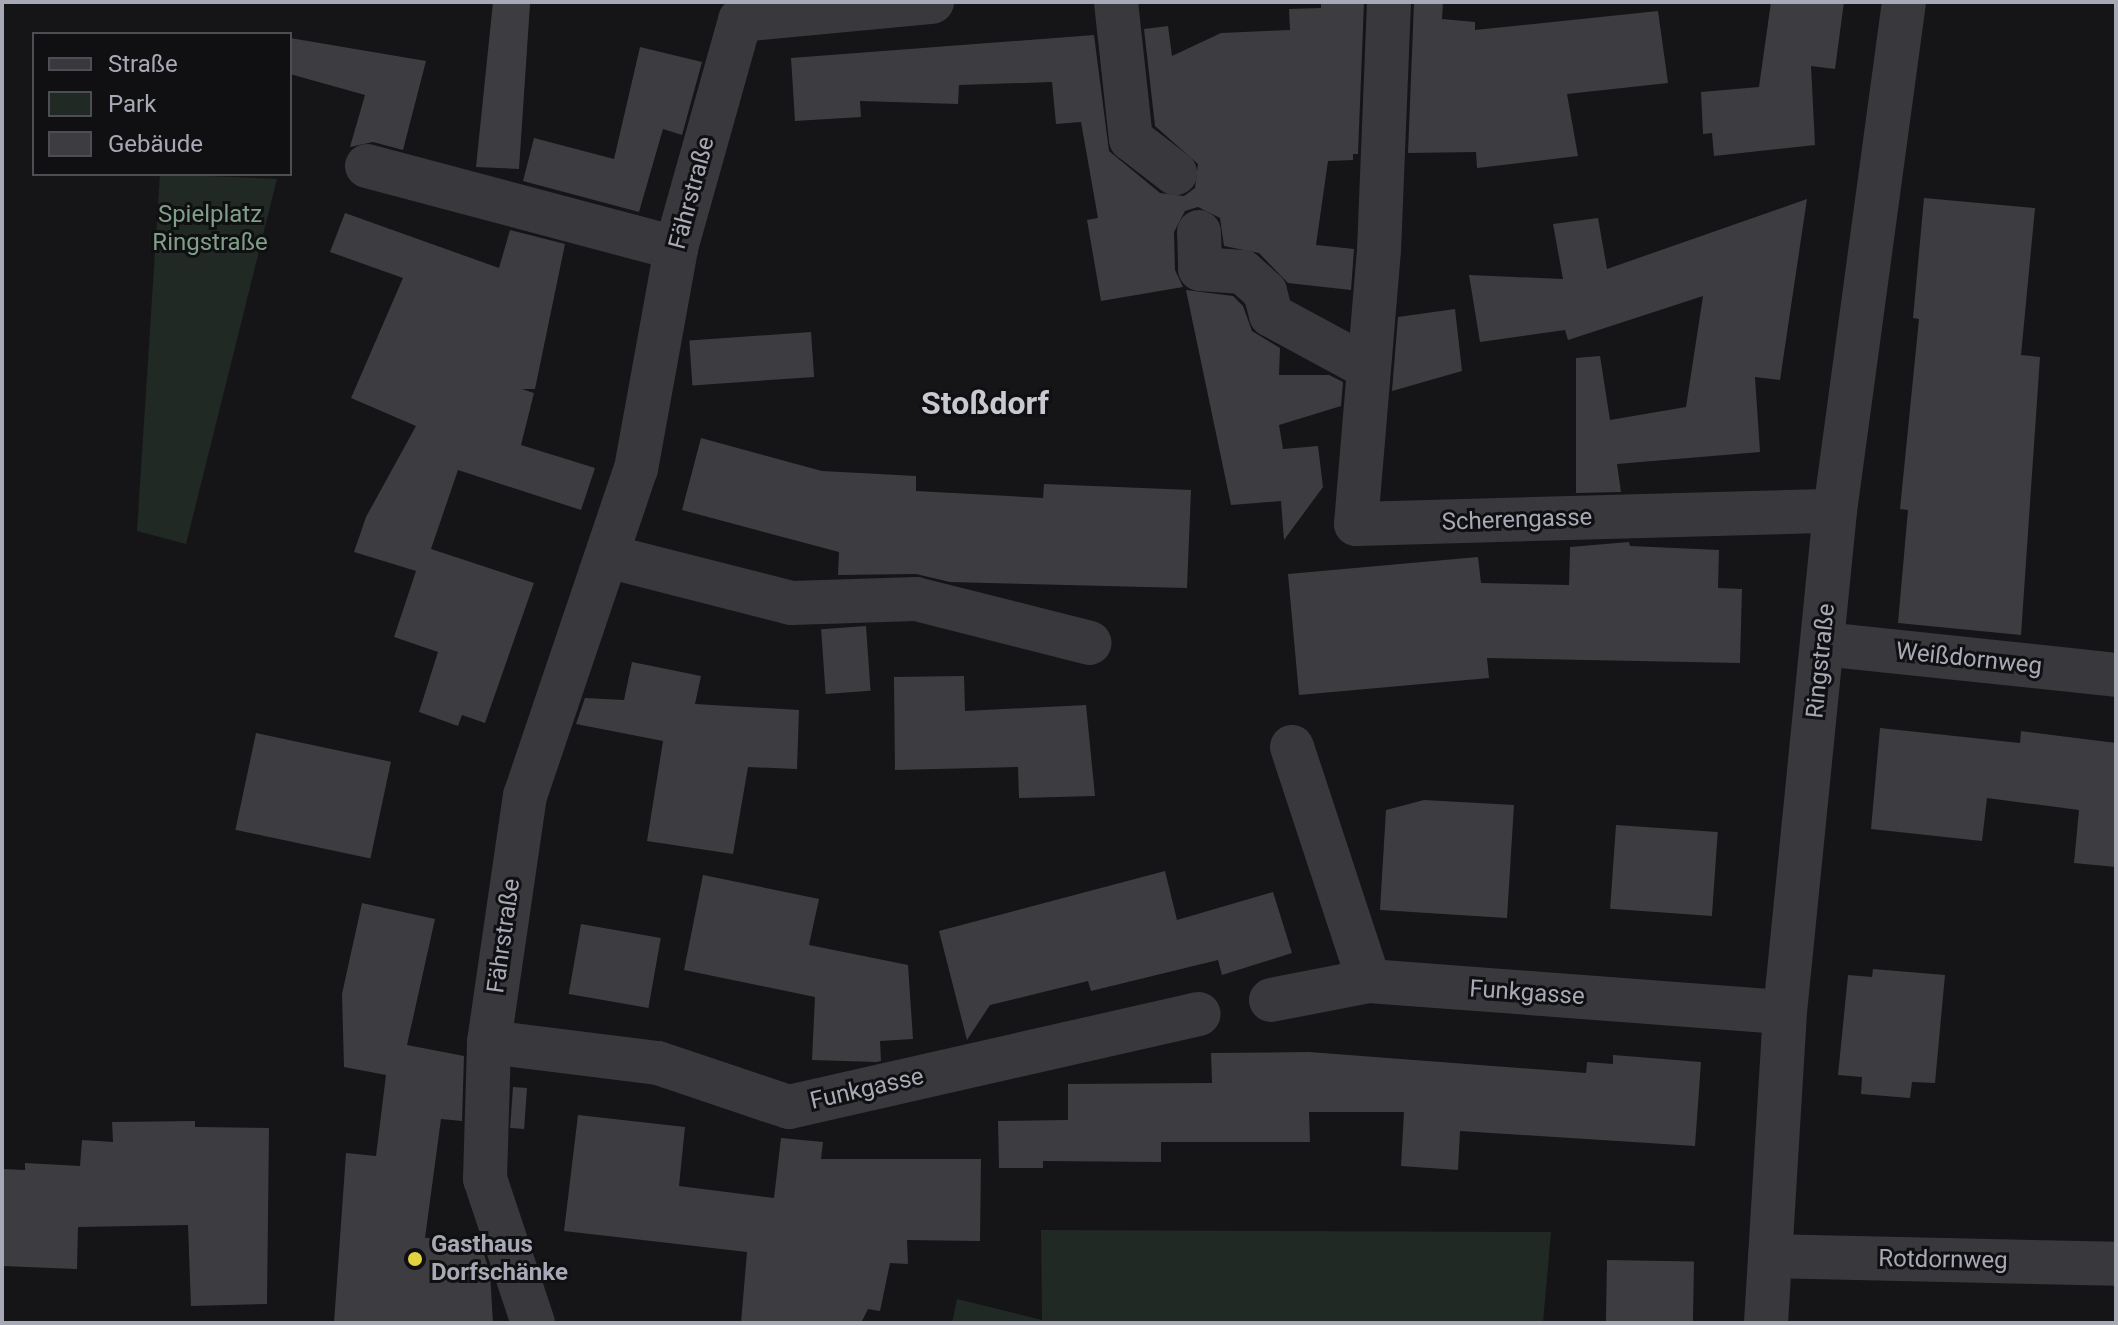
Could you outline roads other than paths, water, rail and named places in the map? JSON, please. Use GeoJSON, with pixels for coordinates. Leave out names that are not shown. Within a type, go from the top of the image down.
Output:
{"type":"FeatureCollection","features":[{"type":"Feature","properties":{"kind":"street","name":"Fährstraße"},"geometry":{"type":"LineString","coordinates":[[533,1323],[485,1179],[489,1042],[525,796],[636,469],[676,248],[742,11],[932,2]]}},
{"type":"Feature","properties":{"kind":"street"},"geometry":{"type":"LineString","coordinates":[[1116,2],[1131,139],[1175,173]]}},
{"type":"Feature","properties":{"kind":"street","name":"Scherengasse"},"geometry":{"type":"LineString","coordinates":[[1389,2],[1369,368],[1356,524],[1835,511]]}},
{"type":"Feature","properties":{"kind":"street","name":"Ringstraße"},"geometry":{"type":"LineString","coordinates":[[1766,1323],[1785,1012],[1835,511],[1904,2]]}},
{"type":"Feature","properties":{"kind":"street"},"geometry":{"type":"LineString","coordinates":[[367,166],[676,248]]}},
{"type":"Feature","properties":{"kind":"street"},"geometry":{"type":"LineString","coordinates":[[1199,232],[1200,269],[1243,272],[1265,292],[1271,315],[1369,368]]}},
{"type":"Feature","properties":{"kind":"street"},"geometry":{"type":"LineString","coordinates":[[607,556],[791,603],[916,599],[1090,643]]}},
{"type":"Feature","properties":{"kind":"street","name":"Weißdornweg"},"geometry":{"type":"LineString","coordinates":[[1823,644],[2116,675]]}},
{"type":"Feature","properties":{"kind":"street"},"geometry":{"type":"LineString","coordinates":[[1292,747],[1369,981]]}},
{"type":"Feature","properties":{"kind":"street","name":"Funkgasse"},"geometry":{"type":"LineString","coordinates":[[1271,1000],[1369,981],[1785,1012]]}},
{"type":"Feature","properties":{"kind":"street","name":"Funkgasse"},"geometry":{"type":"LineString","coordinates":[[489,1042],[658,1063],[789,1107],[1199,1014]]}},
{"type":"Feature","properties":{"kind":"street","name":"Rotdornweg"},"geometry":{"type":"LineString","coordinates":[[1770,1256],[2116,1264]]}},
{"type":"Feature","properties":{"kind":"place","name":"Gasthaus Dorfschänke"},"geometry":{"type":"Point","coordinates":[415,1259]}},
{"type":"Feature","properties":{"kind":"district","name":"Stoßdorf"},"geometry":{"type":"Point","coordinates":[985,403]}},
{"type":"Feature","properties":{"kind":"park label","name":"Spielplatz Ringstraße"},"geometry":{"type":"Point","coordinates":[210,229]}}]}
